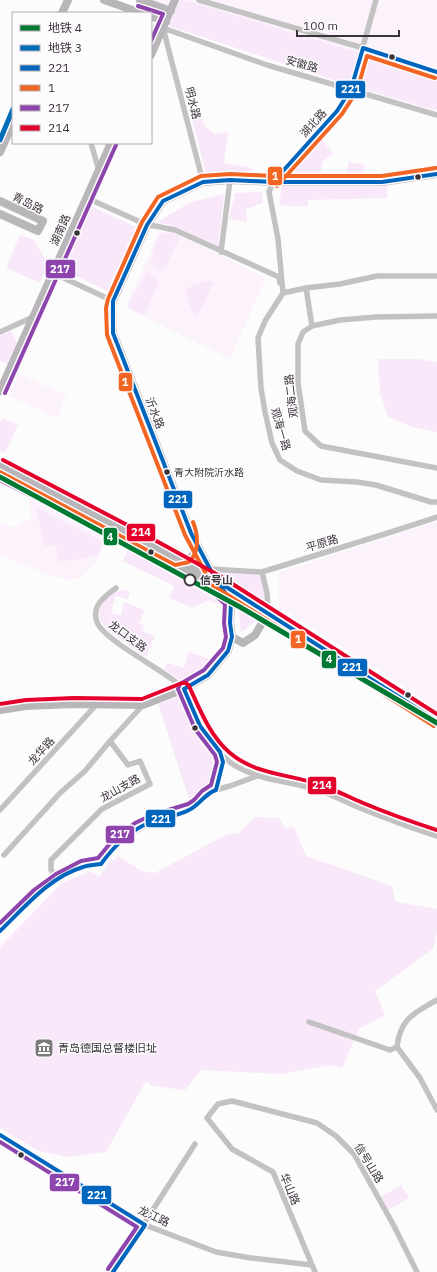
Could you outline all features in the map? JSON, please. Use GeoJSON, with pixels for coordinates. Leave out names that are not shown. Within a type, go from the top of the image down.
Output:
{"type":"FeatureCollection","features":[{"type":"Feature","properties":{"kind":"street"},"geometry":{"type":"LineString","coordinates":[[62,12],[68,0]]}},
{"type":"Feature","properties":{"kind":"street"},"geometry":{"type":"LineString","coordinates":[[104,0],[138,12]]}},
{"type":"Feature","properties":{"kind":"street"},"geometry":{"type":"LineString","coordinates":[[140,0],[171,11]]}},
{"type":"Feature","properties":{"kind":"street"},"geometry":{"type":"LineString","coordinates":[[152,53],[175,0]]}},
{"type":"Feature","properties":{"kind":"street"},"geometry":{"type":"LineString","coordinates":[[199,0],[363,48],[437,72]]}},
{"type":"Feature","properties":{"kind":"street","name":"湖北路"},"geometry":{"type":"LineString","coordinates":[[273,182],[337,111],[351,89],[376,0]]}},
{"type":"Feature","properties":{"kind":"street","name":"安徽路"},"geometry":{"type":"LineString","coordinates":[[152,17],[164,25],[267,65],[437,115]]}},
{"type":"Feature","properties":{"kind":"street","name":"明水路"},"geometry":{"type":"LineString","coordinates":[[164,25],[203,182]]}},
{"type":"Feature","properties":{"kind":"street"},"geometry":{"type":"LineString","coordinates":[[0,152],[12,125]]}},
{"type":"Feature","properties":{"kind":"street"},"geometry":{"type":"LineString","coordinates":[[91,144],[99,172]]}},
{"type":"Feature","properties":{"kind":"street","name":"湖南路"},"geometry":{"type":"LineString","coordinates":[[0,391],[111,144]]}},
{"type":"Feature","properties":{"kind":"street"},"geometry":{"type":"LineString","coordinates":[[203,182],[230,180],[273,182],[382,182],[437,174]]}},
{"type":"Feature","properties":{"kind":"street"},"geometry":{"type":"LineString","coordinates":[[221,252],[230,180]]}},
{"type":"Feature","properties":{"kind":"street","name":"沂水路"},"geometry":{"type":"LineString","coordinates":[[203,182],[163,201],[147,225],[113,301],[113,334],[191,533],[217,582],[230,602]]}},
{"type":"Feature","properties":{"kind":"street"},"geometry":{"type":"LineString","coordinates":[[273,182],[270,192],[278,239],[283,293]]}},
{"type":"Feature","properties":{"kind":"street"},"geometry":{"type":"LineString","coordinates":[[87,198],[147,225],[175,230],[279,277],[283,293]]}},
{"type":"Feature","properties":{"kind":"street","name":"青岛路"},"geometry":{"type":"LineString","coordinates":[[0,201],[43,221],[38,231],[0,214]]}},
{"type":"Feature","properties":{"kind":"street"},"geometry":{"type":"LineString","coordinates":[[53,273],[113,301]]}},
{"type":"Feature","properties":{"kind":"street"},"geometry":{"type":"LineString","coordinates":[[283,293],[306,288],[340,284],[377,276],[437,276]]}},
{"type":"Feature","properties":{"kind":"street"},"geometry":{"type":"LineString","coordinates":[[306,288],[312,326],[340,320],[376,317],[437,316]]}},
{"type":"Feature","properties":{"kind":"street","name":"观海一路"},"geometry":{"type":"LineString","coordinates":[[283,293],[265,321],[258,338],[261,388],[265,412],[272,443],[280,460],[297,471],[321,480],[358,482],[376,485],[431,502],[437,502]]}},
{"type":"Feature","properties":{"kind":"street"},"geometry":{"type":"LineString","coordinates":[[0,332],[33,317]]}},
{"type":"Feature","properties":{"kind":"street","name":"观海二路"},"geometry":{"type":"LineString","coordinates":[[312,326],[303,332],[298,344],[298,383],[306,431],[321,446],[437,468]]}},
{"type":"Feature","properties":{"kind":"street"},"geometry":{"type":"LineString","coordinates":[[0,465],[128,532],[219,590],[230,602],[232,637],[228,650],[208,675],[184,689],[143,705],[74,704],[26,706],[0,710]]}},
{"type":"Feature","properties":{"kind":"street"},"geometry":{"type":"LineString","coordinates":[[0,473],[151,551],[176,562],[186,564],[268,613],[437,720]]}},
{"type":"Feature","properties":{"kind":"street","name":"平原路"},"geometry":{"type":"LineString","coordinates":[[210,569],[262,572],[437,517]]}},
{"type":"Feature","properties":{"kind":"street"},"geometry":{"type":"LineString","coordinates":[[176,562],[186,557],[191,546],[191,533]]}},
{"type":"Feature","properties":{"kind":"street"},"geometry":{"type":"LineString","coordinates":[[186,564],[190,561],[195,552],[195,546],[191,533]]}},
{"type":"Feature","properties":{"kind":"street"},"geometry":{"type":"LineString","coordinates":[[228,650],[255,635],[268,613],[267,593],[262,572]]}},
{"type":"Feature","properties":{"kind":"street","name":"龙口支路"},"geometry":{"type":"LineString","coordinates":[[116,588],[101,600],[96,611],[96,622],[101,629],[115,641],[166,674],[184,689]]}},
{"type":"Feature","properties":{"kind":"street"},"geometry":{"type":"LineString","coordinates":[[230,602],[239,597],[243,598]]}},
{"type":"Feature","properties":{"kind":"street"},"geometry":{"type":"LineString","coordinates":[[232,637],[243,643]]}},
{"type":"Feature","properties":{"kind":"street"},"geometry":{"type":"LineString","coordinates":[[184,689],[200,726],[220,752],[234,764],[257,776],[300,784],[359,808],[437,836]]}},
{"type":"Feature","properties":{"kind":"street","name":"龙华路"},"geometry":{"type":"LineString","coordinates":[[0,810],[97,704]]}},
{"type":"Feature","properties":{"kind":"street"},"geometry":{"type":"LineString","coordinates":[[4,855],[60,793],[85,771],[143,705]]}},
{"type":"Feature","properties":{"kind":"street","name":"龙山支路"},"geometry":{"type":"LineString","coordinates":[[58,880],[51,870],[51,860],[102,810],[150,784],[140,761],[128,765],[110,741]]}},
{"type":"Feature","properties":{"kind":"street"},"geometry":{"type":"LineString","coordinates":[[216,790],[223,762],[220,752]]}},
{"type":"Feature","properties":{"kind":"street"},"geometry":{"type":"LineString","coordinates":[[0,931],[45,889],[58,880],[82,868],[101,864],[109,852],[128,835],[151,822],[196,806],[208,792],[257,776]]}},
{"type":"Feature","properties":{"kind":"street"},"geometry":{"type":"LineString","coordinates":[[437,1000],[417,1011],[404,1024],[398,1036],[397,1047],[420,1078],[437,1110]]}},
{"type":"Feature","properties":{"kind":"street"},"geometry":{"type":"LineString","coordinates":[[309,1022],[390,1050],[397,1047]]}},
{"type":"Feature","properties":{"kind":"street","name":"信号山路"},"geometry":{"type":"LineString","coordinates":[[218,1104],[232,1101],[317,1123],[336,1136],[354,1154],[394,1226],[417,1272]]}},
{"type":"Feature","properties":{"kind":"street","name":"华山路"},"geometry":{"type":"LineString","coordinates":[[218,1104],[207,1118],[232,1149],[273,1172],[312,1265]]}},
{"type":"Feature","properties":{"kind":"street","name":"龙江路"},"geometry":{"type":"LineString","coordinates":[[0,1135],[144,1225],[216,1252],[251,1258],[312,1265]]}},
{"type":"Feature","properties":{"kind":"street"},"geometry":{"type":"LineString","coordinates":[[113,1272],[195,1144]]}},
{"type":"Feature","properties":{"kind":"street"},"geometry":{"type":"LineString","coordinates":[[312,1265],[315,1272]]}},
{"type":"Feature","properties":{"kind":"shaded area"},"geometry":{"type":"Polygon","coordinates":[[[148,0],[437,0],[437,88],[148,0]]]}},
{"type":"Feature","properties":{"kind":"shaded area"},"geometry":{"type":"Polygon","coordinates":[[[180,0],[437,76],[437,111],[352,86],[169,26],[180,0]]]}},
{"type":"Feature","properties":{"kind":"shaded area"},"geometry":{"type":"Polygon","coordinates":[[[200,108],[204,125],[215,134],[228,132],[224,163],[253,168],[251,177],[207,178],[190,112],[200,108]]]}},
{"type":"Feature","properties":{"kind":"shaded area"},"geometry":{"type":"Polygon","coordinates":[[[321,139],[333,153],[322,162],[321,172],[346,176],[349,162],[364,165],[363,175],[387,174],[387,198],[308,200],[308,207],[280,205],[281,188],[321,139]]]}},
{"type":"Feature","properties":{"kind":"shaded area"},"geometry":{"type":"Polygon","coordinates":[[[262,192],[263,203],[246,209],[247,222],[229,219],[235,193],[262,192]]]}},
{"type":"Feature","properties":{"kind":"shaded area"},"geometry":{"type":"Polygon","coordinates":[[[224,194],[218,247],[176,227],[157,222],[191,202],[224,194]]]}},
{"type":"Feature","properties":{"kind":"shaded area"},"geometry":{"type":"Polygon","coordinates":[[[89,205],[136,227],[107,291],[60,268],[89,205]]]}},
{"type":"Feature","properties":{"kind":"shaded area"},"geometry":{"type":"Polygon","coordinates":[[[170,231],[266,278],[230,359],[129,309],[127,303],[157,237],[160,232],[170,231]]]}},
{"type":"Feature","properties":{"kind":"shaded area"},"geometry":{"type":"Polygon","coordinates":[[[171,233],[180,237],[165,269],[162,267],[160,271],[150,266],[157,241],[160,234],[171,233]]]}},
{"type":"Feature","properties":{"kind":"shaded area"},"geometry":{"type":"Polygon","coordinates":[[[20,235],[34,240],[48,264],[40,283],[6,268],[20,235]]]}},
{"type":"Feature","properties":{"kind":"shaded area"},"geometry":{"type":"Polygon","coordinates":[[[147,273],[157,278],[156,280],[159,282],[144,315],[130,308],[128,304],[147,273]]]}},
{"type":"Feature","properties":{"kind":"shaded area"},"geometry":{"type":"Polygon","coordinates":[[[208,281],[213,283],[198,316],[193,314],[185,294],[189,287],[208,281]]]}},
{"type":"Feature","properties":{"kind":"shaded area"},"geometry":{"type":"Polygon","coordinates":[[[11,331],[17,344],[8,364],[0,361],[0,336],[11,331]]]}},
{"type":"Feature","properties":{"kind":"shaded area"},"geometry":{"type":"Polygon","coordinates":[[[378,359],[418,359],[437,362],[437,432],[412,427],[388,417],[380,393],[378,359]]]}},
{"type":"Feature","properties":{"kind":"shaded area"},"geometry":{"type":"Polygon","coordinates":[[[19,374],[66,395],[57,418],[9,396],[19,374]]]}},
{"type":"Feature","properties":{"kind":"shaded area"},"geometry":{"type":"Polygon","coordinates":[[[2,418],[18,425],[5,453],[0,451],[0,422],[2,418]]]}},
{"type":"Feature","properties":{"kind":"shaded area"},"geometry":{"type":"Polygon","coordinates":[[[28,494],[108,534],[98,560],[82,577],[70,580],[50,576],[0,555],[0,524],[16,527],[31,518],[28,494]]]}},
{"type":"Feature","properties":{"kind":"shaded area"},"geometry":{"type":"Polygon","coordinates":[[[36,507],[103,541],[97,556],[59,562],[56,545],[44,546],[36,507]]]}},
{"type":"Feature","properties":{"kind":"shaded area"},"geometry":{"type":"Polygon","coordinates":[[[437,521],[437,710],[385,674],[279,607],[278,573],[437,521]]]}},
{"type":"Feature","properties":{"kind":"shaded area"},"geometry":{"type":"Polygon","coordinates":[[[131,543],[213,587],[223,599],[218,604],[209,600],[193,608],[169,598],[174,586],[123,561],[131,543]]]}},
{"type":"Feature","properties":{"kind":"shaded area"},"geometry":{"type":"Polygon","coordinates":[[[218,572],[260,574],[264,592],[265,609],[220,581],[218,572]]]}},
{"type":"Feature","properties":{"kind":"shaded area"},"geometry":{"type":"Polygon","coordinates":[[[122,590],[130,592],[128,599],[115,596],[111,613],[121,615],[124,602],[142,609],[144,612],[139,624],[144,625],[142,631],[155,636],[146,657],[108,630],[101,621],[100,610],[104,600],[116,591],[122,590]]]}},
{"type":"Feature","properties":{"kind":"shaded area"},"geometry":{"type":"Polygon","coordinates":[[[238,601],[263,616],[241,632],[238,601]]]}},
{"type":"Feature","properties":{"kind":"shaded area"},"geometry":{"type":"Polygon","coordinates":[[[189,652],[210,659],[211,666],[185,683],[163,669],[168,663],[184,668],[189,652]]]}},
{"type":"Feature","properties":{"kind":"shaded area"},"geometry":{"type":"Polygon","coordinates":[[[182,695],[203,738],[220,761],[215,785],[205,787],[195,800],[190,802],[158,704],[182,695]]]}},
{"type":"Feature","properties":{"kind":"shaded area"},"geometry":{"type":"Polygon","coordinates":[[[255,817],[279,818],[286,828],[294,827],[306,856],[392,886],[395,901],[437,909],[437,931],[433,949],[375,991],[385,1015],[359,1029],[342,1068],[330,1065],[282,1074],[201,1070],[185,1090],[152,1086],[146,1081],[106,1152],[67,1157],[39,1151],[0,1128],[0,947],[61,884],[90,871],[99,877],[111,859],[115,861],[118,856],[142,871],[155,873],[226,835],[239,833],[255,817]]]}},
{"type":"Feature","properties":{"kind":"shaded area"},"geometry":{"type":"Polygon","coordinates":[[[401,1185],[409,1198],[388,1210],[381,1197],[401,1185]]]}},
{"type":"Feature","properties":{"kind":"metro line","name":"3"},"geometry":{"type":"LineString","coordinates":[[0,140],[12,111]]}},
{"type":"Feature","properties":{"kind":"metro line","name":"4"},"geometry":{"type":"LineString","coordinates":[[0,477],[240,607],[437,723]]}},
{"type":"Feature","properties":{"kind":"transit line","name":"217"},"geometry":{"type":"LineString","coordinates":[[138,6],[163,14],[152,39]]}},
{"type":"Feature","properties":{"kind":"transit line","name":"221"},"geometry":{"type":"LineString","coordinates":[[273,182],[337,111],[351,89],[363,48],[437,72]]}},
{"type":"Feature","properties":{"kind":"transit line","name":"1"},"geometry":{"type":"LineString","coordinates":[[277,186],[342,114],[357,91],[367,56],[435,78]]}},
{"type":"Feature","properties":{"kind":"transit line","name":"217"},"geometry":{"type":"LineString","coordinates":[[5,393],[116,145]]}},
{"type":"Feature","properties":{"kind":"transit line","name":"1"},"geometry":{"type":"LineString","coordinates":[[434,726],[212,585],[185,535],[107,335],[106,308],[108,299],[142,222],[158,197],[201,176],[230,174],[273,176],[382,176],[436,168]]}},
{"type":"Feature","properties":{"kind":"transit line","name":"221"},"geometry":{"type":"LineString","coordinates":[[0,931],[38,894],[59,878],[85,866],[101,864],[124,839],[145,824],[180,814],[193,808],[208,794],[216,790],[223,762],[220,752],[200,726],[184,689],[208,675],[228,651],[232,637],[230,623],[231,602],[210,569],[191,533],[113,333],[113,301],[147,225],[163,201],[203,182],[230,180],[273,182],[382,182],[437,174]]}},
{"type":"Feature","properties":{"kind":"transit line","name":"214"},"geometry":{"type":"LineString","coordinates":[[3,460],[131,527],[220,576],[437,714]]}},
{"type":"Feature","properties":{"kind":"transit line","name":"1"},"geometry":{"type":"LineString","coordinates":[[0,472],[175,565],[189,562],[193,558],[197,543],[193,522]]}},
{"type":"Feature","properties":{"kind":"transit line","name":"217"},"geometry":{"type":"LineString","coordinates":[[0,480],[148,556],[171,571],[215,595],[225,604],[224,623],[226,637],[223,648],[204,670],[180,684],[178,689],[195,729],[215,755],[217,762],[211,785],[188,804],[152,815],[135,823],[113,840],[98,858],[81,861],[56,874],[34,890],[0,923]]}},
{"type":"Feature","properties":{"kind":"transit line","name":"221"},"geometry":{"type":"LineString","coordinates":[[217,581],[437,721]]}},
{"type":"Feature","properties":{"kind":"transit line","name":"214"},"geometry":{"type":"LineString","coordinates":[[0,704],[26,700],[74,698],[142,699],[182,683],[186,683],[189,686],[211,731],[223,746],[240,760],[262,770],[321,785],[409,821],[437,830]]}},
{"type":"Feature","properties":{"kind":"transit line","name":"221"},"geometry":{"type":"LineString","coordinates":[[0,1135],[145,1225],[113,1272]]}},
{"type":"Feature","properties":{"kind":"transit line","name":"217"},"geometry":{"type":"LineString","coordinates":[[0,1142],[137,1227],[108,1269]]}},
{"type":"Feature","properties":{"kind":"place","name":"青大附院沂水路"},"geometry":{"type":"Point","coordinates":[167,472]}},
{"type":"Feature","properties":{"kind":"place","name":"信号山"},"geometry":{"type":"Point","coordinates":[190,580]}},
{"type":"Feature","properties":{"kind":"place","name":"青岛德国总督楼旧址"},"geometry":{"type":"Point","coordinates":[44,1048]}}]}
